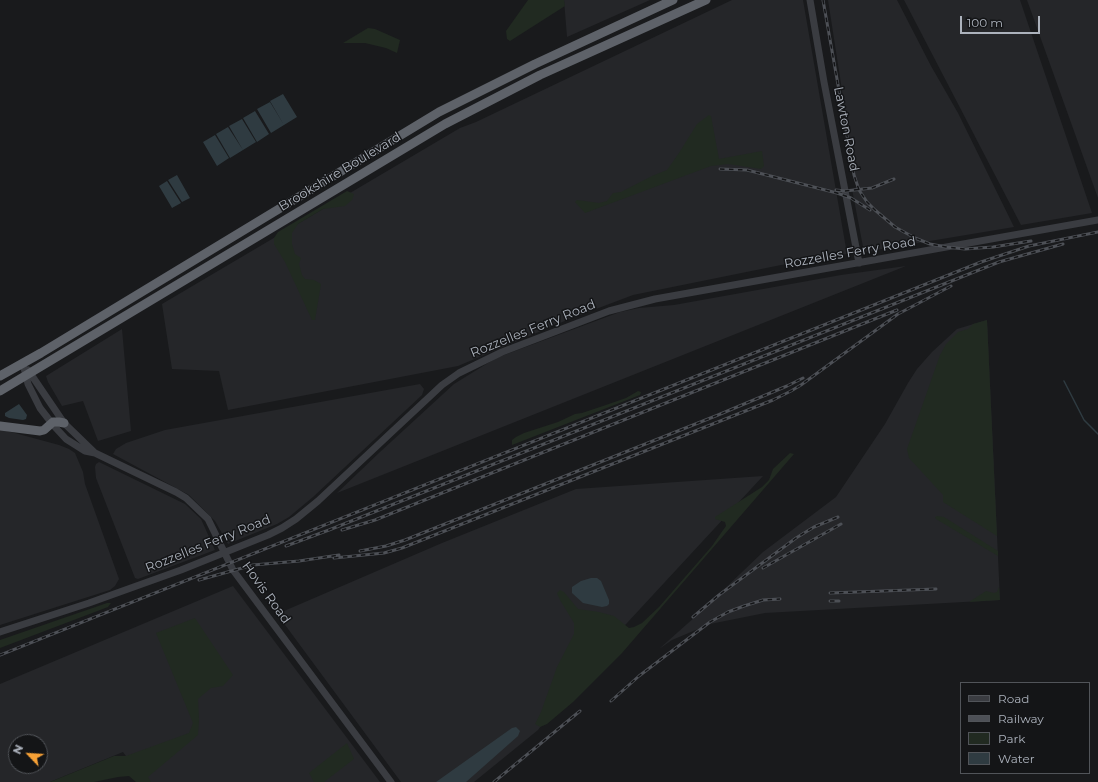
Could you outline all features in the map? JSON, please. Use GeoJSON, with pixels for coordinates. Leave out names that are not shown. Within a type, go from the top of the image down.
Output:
{"type":"FeatureCollection","features":[{"type":"Feature","properties":{"kind":"highway","name":"Brookshire Boulevard"},"geometry":{"type":"LineString","coordinates":[[0,376],[23,364],[439,112],[534,64],[673,0]]}},
{"type":"Feature","properties":{"kind":"highway","name":"Brookshire Boulevard"},"geometry":{"type":"LineString","coordinates":[[0,391],[445,124],[540,75],[706,0]]}},
{"type":"Feature","properties":{"kind":"highway"},"geometry":{"type":"LineString","coordinates":[[439,112],[445,124]]}},
{"type":"Feature","properties":{"kind":"highway"},"geometry":{"type":"LineString","coordinates":[[0,426],[40,431],[44,430],[51,423],[64,423]]}},
{"type":"Feature","properties":{"kind":"street","name":"Lawton Road"},"geometry":{"type":"LineString","coordinates":[[810,0],[824,82],[859,263]]}},
{"type":"Feature","properties":{"kind":"street","name":"Rozzelles Ferry Road"},"geometry":{"type":"LineString","coordinates":[[0,632],[90,603],[181,570],[282,528],[304,513],[442,385],[460,373],[490,357],[609,311],[634,304],[1098,220]]}},
{"type":"Feature","properties":{"kind":"street","name":"Hovis Road"},"geometry":{"type":"LineString","coordinates":[[23,364],[28,374],[64,423],[95,453]]}},
{"type":"Feature","properties":{"kind":"street","name":"Hovis Road"},"geometry":{"type":"LineString","coordinates":[[28,374],[34,398],[40,408],[51,423],[72,443],[85,451],[95,453],[186,498],[208,519],[233,570],[391,782]]}},
{"type":"Feature","properties":{"kind":"shaded area"},"geometry":{"type":"Polygon","coordinates":[[[564,0],[650,0],[567,37],[564,0]]]}},
{"type":"Feature","properties":{"kind":"shaded area"},"geometry":{"type":"Polygon","coordinates":[[[732,0],[803,0],[847,254],[781,265],[633,295],[567,320],[458,366],[228,410],[219,371],[172,369],[162,304],[460,128],[476,122],[732,0]]]}},
{"type":"Feature","properties":{"kind":"shaded area"},"geometry":{"type":"Polygon","coordinates":[[[828,0],[897,0],[931,66],[958,113],[1014,227],[864,252],[852,189],[857,187],[828,0]]]}},
{"type":"Feature","properties":{"kind":"shaded area"},"geometry":{"type":"Polygon","coordinates":[[[904,0],[1020,0],[1092,213],[1021,225],[904,0]]]}},
{"type":"Feature","properties":{"kind":"shaded area"},"geometry":{"type":"Polygon","coordinates":[[[1027,0],[1098,0],[1098,198],[1027,0]]]}},
{"type":"Feature","properties":{"kind":"shaded area"},"geometry":{"type":"Polygon","coordinates":[[[906,266],[337,493],[454,384],[496,358],[620,312],[639,308],[674,305],[841,275],[906,266]]]}},
{"type":"Feature","properties":{"kind":"shaded area"},"geometry":{"type":"Polygon","coordinates":[[[987,320],[1000,600],[765,613],[710,624],[672,640],[659,649],[763,552],[836,497],[885,424],[917,369],[932,352],[957,329],[987,320]]]}},
{"type":"Feature","properties":{"kind":"shaded area"},"geometry":{"type":"Polygon","coordinates":[[[122,329],[131,431],[98,441],[83,401],[62,406],[46,376],[122,329]]]}},
{"type":"Feature","properties":{"kind":"shaded area"},"geometry":{"type":"Polygon","coordinates":[[[420,384],[424,389],[422,395],[313,497],[289,517],[277,524],[228,544],[215,521],[189,495],[113,454],[116,449],[126,443],[165,430],[420,384]]]}},
{"type":"Feature","properties":{"kind":"shaded area"},"geometry":{"type":"Polygon","coordinates":[[[0,429],[59,445],[75,453],[83,472],[85,484],[119,579],[115,586],[110,590],[0,625],[0,429]]]}},
{"type":"Feature","properties":{"kind":"shaded area"},"geometry":{"type":"Polygon","coordinates":[[[99,462],[185,504],[201,519],[215,550],[138,579],[135,578],[96,478],[95,467],[99,462]]]}},
{"type":"Feature","properties":{"kind":"shaded area"},"geometry":{"type":"Polygon","coordinates":[[[763,476],[578,676],[538,730],[474,782],[401,782],[277,614],[442,543],[576,489],[763,476]]]}},
{"type":"Feature","properties":{"kind":"shaded area"},"geometry":{"type":"Polygon","coordinates":[[[233,586],[380,782],[145,782],[123,752],[50,782],[0,782],[0,684],[233,586]]]}},
{"type":"Feature","properties":{"kind":"green space"},"geometry":{"type":"Polygon","coordinates":[[[528,0],[564,0],[565,6],[510,41],[507,39],[506,31],[528,0]]]}},
{"type":"Feature","properties":{"kind":"green space"},"geometry":{"type":"Polygon","coordinates":[[[368,28],[375,29],[400,40],[397,53],[386,48],[365,43],[343,43],[368,28]]]}},
{"type":"Feature","properties":{"kind":"green space"},"geometry":{"type":"Polygon","coordinates":[[[709,115],[711,116],[719,159],[762,151],[764,166],[761,169],[728,164],[711,166],[585,213],[575,202],[577,200],[599,203],[607,201],[613,193],[621,192],[667,170],[697,124],[709,115]]]}},
{"type":"Feature","properties":{"kind":"green space"},"geometry":{"type":"Polygon","coordinates":[[[347,191],[354,194],[352,200],[345,206],[323,209],[298,224],[292,233],[292,244],[295,254],[301,258],[299,264],[302,275],[305,279],[314,280],[321,284],[315,320],[312,320],[285,262],[274,244],[274,238],[278,232],[347,191]]]}},
{"type":"Feature","properties":{"kind":"green space"},"geometry":{"type":"Polygon","coordinates":[[[987,320],[997,536],[943,502],[943,495],[909,458],[907,449],[940,355],[946,344],[958,332],[968,329],[973,324],[987,320]]]}},
{"type":"Feature","properties":{"kind":"green space"},"geometry":{"type":"Polygon","coordinates":[[[638,391],[641,392],[640,395],[512,445],[512,440],[524,433],[558,422],[575,414],[626,398],[638,391]]]}},
{"type":"Feature","properties":{"kind":"green space"},"geometry":{"type":"Polygon","coordinates":[[[790,453],[794,454],[622,653],[573,702],[547,724],[540,727],[535,724],[541,712],[557,667],[574,634],[574,623],[557,593],[560,590],[564,592],[578,609],[614,616],[629,628],[642,623],[659,607],[712,546],[726,526],[725,522],[715,519],[715,517],[762,487],[769,480],[773,469],[790,453]]]}},
{"type":"Feature","properties":{"kind":"green space"},"geometry":{"type":"Polygon","coordinates":[[[935,517],[944,517],[998,551],[998,556],[936,519],[935,517]]]}},
{"type":"Feature","properties":{"kind":"green space"},"geometry":{"type":"Polygon","coordinates":[[[999,587],[1000,600],[969,602],[986,591],[994,593],[997,592],[999,587]]]}},
{"type":"Feature","properties":{"kind":"green space"},"geometry":{"type":"Polygon","coordinates":[[[107,603],[111,603],[108,607],[0,648],[0,640],[107,603]]]}},
{"type":"Feature","properties":{"kind":"green space"},"geometry":{"type":"Polygon","coordinates":[[[195,618],[233,675],[223,686],[211,688],[198,699],[198,735],[148,777],[151,782],[136,782],[129,776],[94,782],[50,782],[114,756],[126,756],[189,733],[193,723],[156,633],[195,618]]]}},
{"type":"Feature","properties":{"kind":"green space"},"geometry":{"type":"Polygon","coordinates":[[[347,743],[354,759],[324,782],[314,782],[309,773],[347,743]]]}},
{"type":"Feature","properties":{"kind":"water"},"geometry":{"type":"Polygon","coordinates":[[[283,94],[297,117],[284,125],[270,101],[283,94]]]}},
{"type":"Feature","properties":{"kind":"water"},"geometry":{"type":"Polygon","coordinates":[[[270,102],[284,125],[271,133],[257,109],[270,102]]]}},
{"type":"Feature","properties":{"kind":"water"},"geometry":{"type":"Polygon","coordinates":[[[255,111],[269,134],[257,142],[243,118],[255,111]]]}},
{"type":"Feature","properties":{"kind":"water"},"geometry":{"type":"Polygon","coordinates":[[[242,119],[256,142],[243,150],[229,126],[242,119]]]}},
{"type":"Feature","properties":{"kind":"water"},"geometry":{"type":"Polygon","coordinates":[[[228,127],[243,150],[230,158],[216,134],[228,127]]]}},
{"type":"Feature","properties":{"kind":"water"},"geometry":{"type":"Polygon","coordinates":[[[215,135],[229,158],[217,166],[203,142],[215,135]]]}},
{"type":"Feature","properties":{"kind":"water"},"geometry":{"type":"Polygon","coordinates":[[[177,175],[190,198],[182,202],[168,180],[177,175]]]}},
{"type":"Feature","properties":{"kind":"water"},"geometry":{"type":"Polygon","coordinates":[[[167,181],[181,203],[172,208],[159,186],[167,181]]]}},
{"type":"Feature","properties":{"kind":"water"},"geometry":{"type":"Polygon","coordinates":[[[19,404],[27,415],[26,419],[9,418],[5,416],[5,413],[19,404]]]}},
{"type":"Feature","properties":{"kind":"water"},"geometry":{"type":"Polygon","coordinates":[[[597,578],[601,581],[609,600],[609,604],[607,606],[602,607],[583,603],[572,593],[572,587],[581,581],[597,578]]]}},
{"type":"Feature","properties":{"kind":"water"},"geometry":{"type":"Polygon","coordinates":[[[516,727],[520,731],[518,736],[466,782],[436,782],[512,728],[516,727]]]}},
{"type":"Feature","properties":{"kind":"waterway"},"geometry":{"type":"LineString","coordinates":[[1064,381],[1084,420],[1098,434]]}},
{"type":"Feature","properties":{"kind":"railway"},"geometry":{"type":"LineString","coordinates":[[823,0],[854,175],[859,190],[867,202],[895,227],[930,244],[965,249],[993,247],[1031,241]]}},
{"type":"Feature","properties":{"kind":"railway"},"geometry":{"type":"LineString","coordinates":[[720,169],[747,170],[837,193],[851,198],[870,210]]}},
{"type":"Feature","properties":{"kind":"railway"},"geometry":{"type":"LineString","coordinates":[[836,190],[845,191],[872,188],[894,179]]}},
{"type":"Feature","properties":{"kind":"railway"},"geometry":{"type":"LineString","coordinates":[[0,655],[981,262],[1029,246],[1098,232]]}},
{"type":"Feature","properties":{"kind":"railway"},"geometry":{"type":"LineString","coordinates":[[286,546],[999,262],[1063,244]]}},
{"type":"Feature","properties":{"kind":"railway"},"geometry":{"type":"LineString","coordinates":[[334,558],[384,553],[402,548],[773,400],[801,385],[898,314],[951,286]]}},
{"type":"Feature","properties":{"kind":"railway"},"geometry":{"type":"LineString","coordinates":[[342,530],[375,520],[897,310]]}},
{"type":"Feature","properties":{"kind":"railway"},"geometry":{"type":"LineString","coordinates":[[360,551],[386,546],[405,540],[718,415],[803,378]]}},
{"type":"Feature","properties":{"kind":"railway"},"geometry":{"type":"LineString","coordinates":[[693,617],[719,595],[796,538],[814,527],[838,517]]}},
{"type":"Feature","properties":{"kind":"railway"},"geometry":{"type":"LineString","coordinates":[[763,568],[841,524]]}},
{"type":"Feature","properties":{"kind":"railway"},"geometry":{"type":"LineString","coordinates":[[199,580],[253,565],[299,561],[339,555]]}},
{"type":"Feature","properties":{"kind":"railway"},"geometry":{"type":"LineString","coordinates":[[830,593],[936,589]]}},
{"type":"Feature","properties":{"kind":"railway"},"geometry":{"type":"LineString","coordinates":[[611,701],[639,676],[710,622],[728,612],[744,606],[763,600],[780,599]]}},
{"type":"Feature","properties":{"kind":"railway"},"geometry":{"type":"LineString","coordinates":[[830,601],[839,601]]}},
{"type":"Feature","properties":{"kind":"railway"},"geometry":{"type":"LineString","coordinates":[[494,782],[580,711]]}}]}
